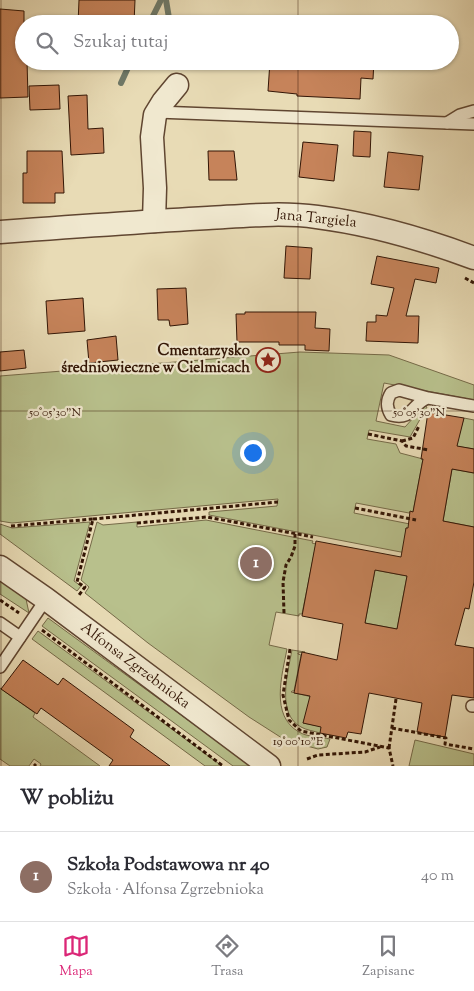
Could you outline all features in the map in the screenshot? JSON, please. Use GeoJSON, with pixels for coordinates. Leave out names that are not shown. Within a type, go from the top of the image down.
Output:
{"type":"FeatureCollection","features":[{"type":"Feature","properties":{"kind":"street"},"geometry":{"type":"LineString","coordinates":[[154,221],[156,188],[152,137],[155,115],[177,85]]}},
{"type":"Feature","properties":{"kind":"street","name":"Jana Targiela"},"geometry":{"type":"LineString","coordinates":[[0,232],[271,214],[316,216],[368,224],[431,242],[468,267]]}},
{"type":"Feature","properties":{"kind":"street","name":"Alfonsa Zgrzebnioka"},"geometry":{"type":"LineString","coordinates":[[0,567],[46,599],[269,766]]}},
{"type":"Feature","properties":{"kind":"lane"},"geometry":{"type":"LineString","coordinates":[[447,123],[460,115],[474,111]]}},
{"type":"Feature","properties":{"kind":"lane"},"geometry":{"type":"LineString","coordinates":[[157,112],[474,124]]}},
{"type":"Feature","properties":{"kind":"lane"},"geometry":{"type":"LineString","coordinates":[[428,398],[474,406]]}},
{"type":"Feature","properties":{"kind":"lane"},"geometry":{"type":"LineString","coordinates":[[0,667],[46,599]]}},
{"type":"Feature","properties":{"kind":"lane"},"geometry":{"type":"LineString","coordinates":[[0,623],[20,637]]}},
{"type":"Feature","properties":{"kind":"path"},"geometry":{"type":"LineString","coordinates":[[468,267],[474,283]]}},
{"type":"Feature","properties":{"kind":"path"},"geometry":{"type":"LineString","coordinates":[[368,434],[402,441],[413,438]]}},
{"type":"Feature","properties":{"kind":"path"},"geometry":{"type":"LineString","coordinates":[[402,441],[406,446],[429,450]]}},
{"type":"Feature","properties":{"kind":"path"},"geometry":{"type":"LineString","coordinates":[[10,526],[278,502]]}},
{"type":"Feature","properties":{"kind":"path"},"geometry":{"type":"LineString","coordinates":[[355,508],[416,520]]}},
{"type":"Feature","properties":{"kind":"path"},"geometry":{"type":"LineString","coordinates":[[143,514],[144,523]]}},
{"type":"Feature","properties":{"kind":"path"},"geometry":{"type":"LineString","coordinates":[[137,523],[207,517],[313,537]]}},
{"type":"Feature","properties":{"kind":"path"},"geometry":{"type":"LineString","coordinates":[[79,595],[85,587],[77,582],[93,519]]}},
{"type":"Feature","properties":{"kind":"path"},"geometry":{"type":"LineString","coordinates":[[284,613],[283,582],[286,565],[295,546],[294,534]]}},
{"type":"Feature","properties":{"kind":"path"},"geometry":{"type":"LineString","coordinates":[[0,600],[223,766]]}},
{"type":"Feature","properties":{"kind":"path"},"geometry":{"type":"LineString","coordinates":[[290,649],[282,695],[288,720],[300,731],[389,748]]}},
{"type":"Feature","properties":{"kind":"path"},"geometry":{"type":"LineString","coordinates":[[392,766],[389,748],[396,699]]}},
{"type":"Feature","properties":{"kind":"path"},"geometry":{"type":"LineString","coordinates":[[392,728],[446,738],[445,744],[474,749]]}},
{"type":"Feature","properties":{"kind":"path"},"geometry":{"type":"LineString","coordinates":[[307,759],[318,755],[365,752],[380,747]]}},
{"type":"Feature","properties":{"kind":"green space"},"geometry":{"type":"Polygon","coordinates":[[[300,352],[389,355],[474,385],[474,400],[384,383],[376,421],[405,427],[424,406],[427,407],[410,437],[369,430],[367,439],[396,444],[400,453],[423,459],[413,512],[409,513],[356,503],[354,513],[415,525],[414,529],[406,528],[406,553],[209,515],[209,512],[277,506],[278,499],[12,523],[0,521],[0,376],[300,352]]]}},
{"type":"Feature","properties":{"kind":"green space"},"geometry":{"type":"Polygon","coordinates":[[[464,418],[474,420],[474,449],[455,446],[464,418]]]}},
{"type":"Feature","properties":{"kind":"green space"},"geometry":{"type":"Polygon","coordinates":[[[452,469],[474,473],[474,527],[443,521],[452,469]]]}},
{"type":"Feature","properties":{"kind":"green space"},"geometry":{"type":"Polygon","coordinates":[[[206,520],[313,541],[312,543],[316,544],[302,614],[299,614],[299,616],[276,612],[269,645],[287,649],[280,694],[284,716],[290,725],[302,734],[330,739],[327,747],[318,749],[285,740],[249,717],[148,643],[85,593],[89,587],[81,580],[97,522],[103,525],[137,522],[137,527],[206,520]]]}},
{"type":"Feature","properties":{"kind":"green space"},"geometry":{"type":"Polygon","coordinates":[[[90,522],[74,581],[81,586],[77,591],[0,534],[0,524],[12,528],[90,522]]]}},
{"type":"Feature","properties":{"kind":"green space"},"geometry":{"type":"Polygon","coordinates":[[[375,570],[407,576],[397,629],[365,623],[375,570]]]}},
{"type":"Feature","properties":{"kind":"green space"},"geometry":{"type":"Polygon","coordinates":[[[0,580],[26,599],[29,613],[0,594],[0,580]]]}},
{"type":"Feature","properties":{"kind":"green space"},"geometry":{"type":"Polygon","coordinates":[[[48,618],[251,766],[233,766],[42,626],[48,618]]]}},
{"type":"Feature","properties":{"kind":"green space"},"geometry":{"type":"Polygon","coordinates":[[[38,631],[222,766],[205,766],[32,639],[38,631]]]}},
{"type":"Feature","properties":{"kind":"green space"},"geometry":{"type":"Polygon","coordinates":[[[292,650],[305,652],[298,653],[301,655],[294,691],[291,692],[312,697],[303,723],[324,727],[320,733],[301,727],[293,721],[288,713],[286,681],[292,650]]]}},
{"type":"Feature","properties":{"kind":"green space"},"geometry":{"type":"Polygon","coordinates":[[[0,688],[35,713],[33,717],[100,766],[40,766],[41,764],[34,759],[29,766],[10,766],[0,759],[0,688]]]}},
{"type":"Feature","properties":{"kind":"green space"},"geometry":{"type":"Polygon","coordinates":[[[415,740],[474,754],[474,766],[409,766],[415,740]]]}},
{"type":"Feature","properties":{"kind":"building"},"geometry":{"type":"Polygon","coordinates":[[[79,0],[135,0],[134,15],[78,15],[79,0]]]}},
{"type":"Feature","properties":{"kind":"building"},"geometry":{"type":"Polygon","coordinates":[[[0,9],[24,11],[24,15],[15,15],[15,70],[27,70],[28,97],[0,98],[0,9]]]}},
{"type":"Feature","properties":{"kind":"building"},"geometry":{"type":"Polygon","coordinates":[[[269,70],[374,70],[373,79],[361,78],[360,99],[297,96],[297,94],[268,91],[269,70]]]}},
{"type":"Feature","properties":{"kind":"building"},"geometry":{"type":"Polygon","coordinates":[[[59,85],[60,109],[30,110],[29,86],[59,85]]]}},
{"type":"Feature","properties":{"kind":"building"},"geometry":{"type":"Polygon","coordinates":[[[87,95],[88,129],[103,128],[104,153],[71,155],[68,96],[87,95]]]}},
{"type":"Feature","properties":{"kind":"building"},"geometry":{"type":"Polygon","coordinates":[[[354,131],[371,132],[370,157],[353,156],[354,131]]]}},
{"type":"Feature","properties":{"kind":"building"},"geometry":{"type":"Polygon","coordinates":[[[303,142],[338,145],[334,181],[299,177],[303,142]]]}},
{"type":"Feature","properties":{"kind":"building"},"geometry":{"type":"Polygon","coordinates":[[[27,151],[62,151],[64,193],[55,193],[55,203],[23,203],[23,173],[27,173],[27,151]]]}},
{"type":"Feature","properties":{"kind":"building"},"geometry":{"type":"Polygon","coordinates":[[[208,151],[234,151],[237,180],[209,180],[208,151]]]}},
{"type":"Feature","properties":{"kind":"building"},"geometry":{"type":"Polygon","coordinates":[[[388,152],[423,156],[419,190],[384,187],[388,152]]]}},
{"type":"Feature","properties":{"kind":"building"},"geometry":{"type":"Polygon","coordinates":[[[286,246],[312,248],[310,279],[284,278],[286,246]]]}},
{"type":"Feature","properties":{"kind":"building"},"geometry":{"type":"Polygon","coordinates":[[[377,256],[439,268],[436,283],[415,279],[406,316],[419,316],[418,343],[366,341],[367,322],[376,322],[376,315],[387,316],[394,288],[371,284],[377,256]]]}},
{"type":"Feature","properties":{"kind":"building"},"geometry":{"type":"Polygon","coordinates":[[[186,288],[188,324],[170,326],[169,320],[158,320],[157,289],[186,288]]]}},
{"type":"Feature","properties":{"kind":"building"},"geometry":{"type":"Polygon","coordinates":[[[83,298],[85,331],[48,334],[46,301],[83,298]]]}},
{"type":"Feature","properties":{"kind":"building"},"geometry":{"type":"Polygon","coordinates":[[[245,312],[316,312],[315,328],[330,329],[329,351],[305,350],[305,345],[279,345],[279,342],[237,342],[236,314],[245,314],[245,312]]]}},
{"type":"Feature","properties":{"kind":"building"},"geometry":{"type":"Polygon","coordinates":[[[116,336],[118,360],[89,363],[87,340],[116,336]]]}},
{"type":"Feature","properties":{"kind":"building"},"geometry":{"type":"Polygon","coordinates":[[[24,350],[26,368],[0,371],[0,352],[24,350]]]}},
{"type":"Feature","properties":{"kind":"building"},"geometry":{"type":"Polygon","coordinates":[[[428,412],[464,418],[457,446],[474,449],[474,473],[452,469],[443,521],[474,527],[474,582],[469,609],[465,608],[455,645],[474,648],[474,698],[452,695],[445,737],[417,732],[422,703],[369,693],[361,734],[348,732],[346,738],[320,733],[321,727],[303,723],[310,696],[294,693],[302,652],[337,660],[343,624],[302,616],[316,541],[401,557],[410,511],[413,512],[423,459],[421,459],[428,412]],[[375,570],[365,623],[397,629],[407,576],[375,570]]]}},
{"type":"Feature","properties":{"kind":"building"},"geometry":{"type":"Polygon","coordinates":[[[23,660],[58,685],[63,678],[134,730],[130,737],[170,766],[109,766],[113,760],[41,708],[37,714],[1,689],[23,660]]]}},
{"type":"Feature","properties":{"kind":"waterway"},"geometry":{"type":"LineString","coordinates":[[154,15],[161,0]]}},
{"type":"Feature","properties":{"kind":"waterway"},"geometry":{"type":"LineString","coordinates":[[166,0],[168,15]]}},
{"type":"Feature","properties":{"kind":"waterway"},"geometry":{"type":"LineString","coordinates":[[121,83],[127,70]]}},
{"type":"Feature","properties":{"kind":"place","name":"Cmentarzysko średniowieczne w Cielmicach"},"geometry":{"type":"Point","coordinates":[268,360]}},
{"type":"Feature","properties":{"kind":"place","name":"Szkoła Podstawowa nr 40"},"geometry":{"type":"Point","coordinates":[256,563]}}]}
